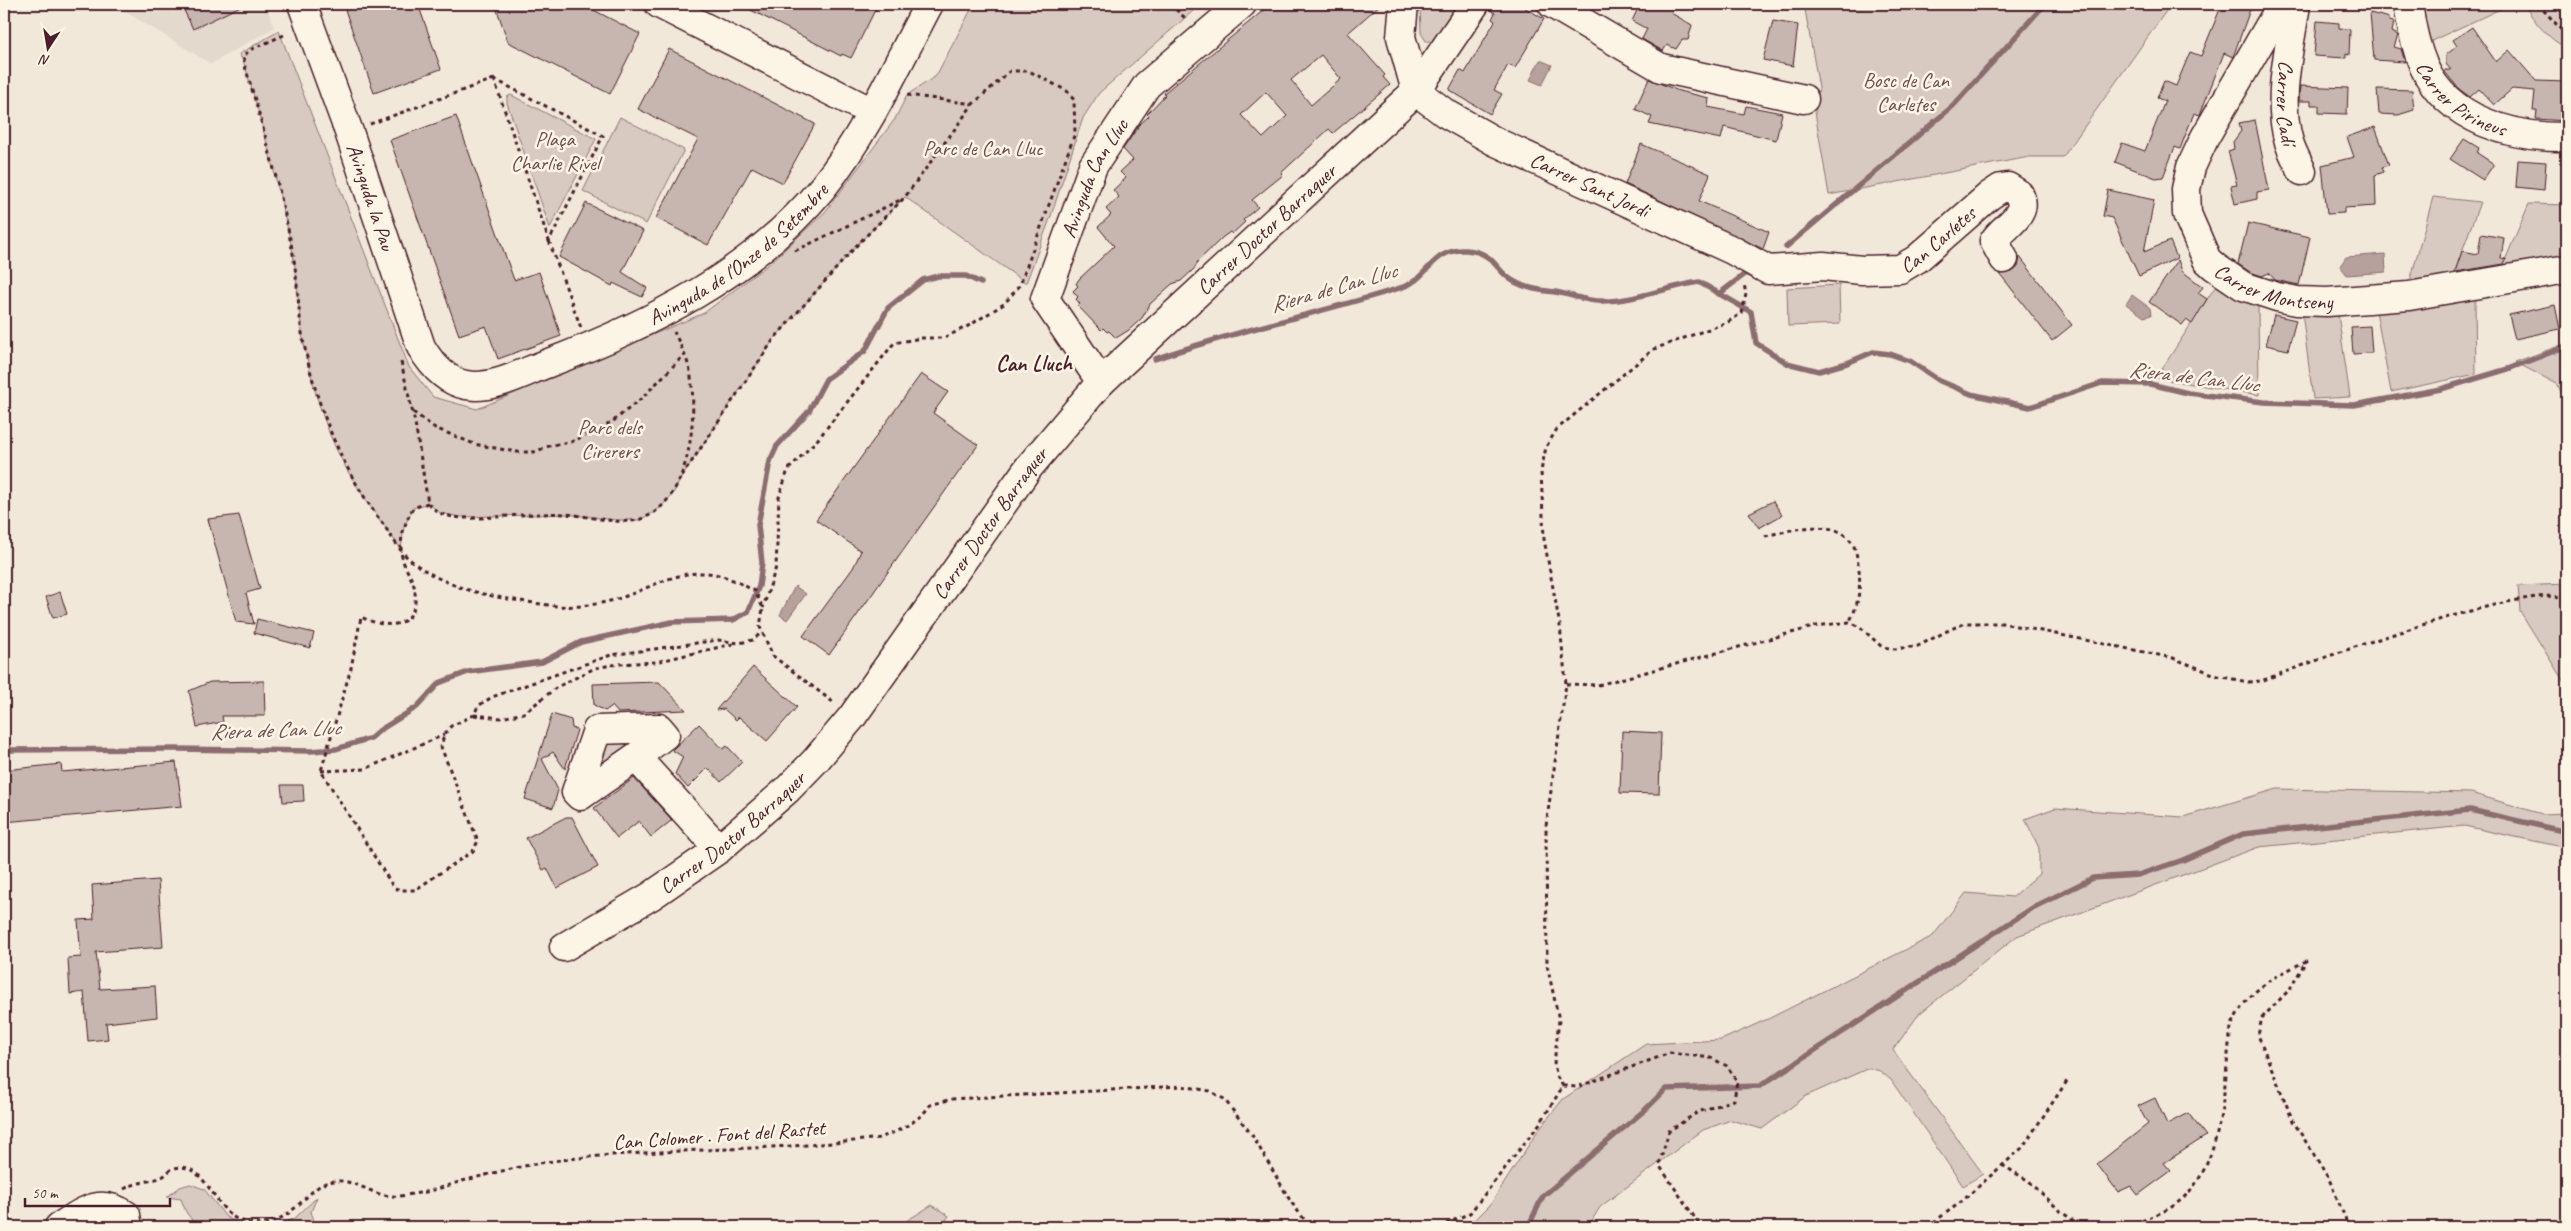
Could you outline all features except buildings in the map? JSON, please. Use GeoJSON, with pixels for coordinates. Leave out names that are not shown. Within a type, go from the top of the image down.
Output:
{"type":"FeatureCollection","features":[{"type":"Feature","properties":{"kind":"street","name":"Avinguda la Pau"},"geometry":{"type":"LineString","coordinates":[[302,4],[349,132],[421,347],[430,362],[440,372],[452,379]]}},
{"type":"Feature","properties":{"kind":"street"},"geometry":{"type":"LineString","coordinates":[[659,4],[872,112]]}},
{"type":"Feature","properties":{"kind":"street","name":"Avinguda de l'Onze de Setembre"},"geometry":{"type":"LineString","coordinates":[[452,379],[478,386],[495,382],[588,348],[688,300],[751,256],[822,187],[852,146],[929,4]]}},
{"type":"Feature","properties":{"kind":"street","name":"Avinguda Can Lluc"},"geometry":{"type":"LineString","coordinates":[[1101,382],[1045,300],[1093,166],[1147,85],[1242,4]]}},
{"type":"Feature","properties":{"kind":"street"},"geometry":{"type":"LineString","coordinates":[[1404,4],[1401,37],[1416,91]]}},
{"type":"Feature","properties":{"kind":"street","name":"Carrer Doctor Barraquer"},"geometry":{"type":"LineString","coordinates":[[564,947],[651,896],[719,849],[787,790],[815,762],[852,717],[1029,467],[1101,382],[1416,91],[1475,4]]}},
{"type":"Feature","properties":{"kind":"street"},"geometry":{"type":"LineString","coordinates":[[1552,4],[1661,68],[1804,99]]}},
{"type":"Feature","properties":{"kind":"street","name":"Carrer Montseny"},"geometry":{"type":"LineString","coordinates":[[2282,4],[2205,137],[2190,167],[2186,188],[2187,214],[2207,260],[2214,267],[2243,286],[2277,297],[2297,301],[2327,302],[2409,296],[2567,269]]}},
{"type":"Feature","properties":{"kind":"street","name":"Carrer Cadí"},"geometry":{"type":"LineString","coordinates":[[2296,4],[2290,44],[2284,117],[2289,142],[2302,170]]}},
{"type":"Feature","properties":{"kind":"street","name":"Carrer Pirineus"},"geometry":{"type":"LineString","coordinates":[[2408,4],[2412,32],[2425,69],[2450,102],[2479,119],[2510,131],[2549,137],[2567,137]]}},
{"type":"Feature","properties":{"kind":"street","name":"Carrer Sant Jordi"},"geometry":{"type":"LineString","coordinates":[[1416,91],[1445,113],[1496,142],[1732,250],[1768,270]]}},
{"type":"Feature","properties":{"kind":"street","name":"Can Carletes"},"geometry":{"type":"LineString","coordinates":[[1768,270],[1824,266],[1862,270],[1900,269],[1917,259],[1989,196],[2001,188],[2008,187],[2019,194],[2022,206],[2016,218],[1994,241],[2004,259]]}},
{"type":"Feature","properties":{"kind":"street"},"geometry":{"type":"LineString","coordinates":[[636,757],[719,849]]}},
{"type":"Feature","properties":{"kind":"street"},"geometry":{"type":"LineString","coordinates":[[59,1227],[84,1210],[99,1206],[116,1208],[126,1216],[128,1227]]}},
{"type":"Feature","properties":{"kind":"path"},"geometry":{"type":"LineString","coordinates":[[1170,4],[1185,18]]}},
{"type":"Feature","properties":{"kind":"path"},"geometry":{"type":"LineString","coordinates":[[2538,4],[2567,36]]}},
{"type":"Feature","properties":{"kind":"path"},"geometry":{"type":"LineString","coordinates":[[284,35],[252,49],[244,56],[244,63],[267,143],[293,254],[303,338],[316,393],[327,429],[348,470],[370,507],[411,561],[448,583],[504,600],[561,607],[611,601],[658,582],[684,574],[706,573],[728,577],[755,590],[763,608]]}},
{"type":"Feature","properties":{"kind":"path"},"geometry":{"type":"LineString","coordinates":[[401,359],[413,412],[428,503],[440,513],[461,518],[566,514],[616,520],[640,520],[659,509],[673,494],[682,476],[774,339],[857,245],[905,197],[973,104],[1010,71],[1029,71],[1067,91],[1074,100],[1075,133],[1020,285],[1004,304],[970,325],[944,338],[921,338],[894,343],[818,439],[788,470],[778,497],[776,567],[763,608],[760,626],[762,632],[773,656],[852,717]]}},
{"type":"Feature","properties":{"kind":"path"},"geometry":{"type":"LineString","coordinates":[[494,79],[549,241],[588,348]]}},
{"type":"Feature","properties":{"kind":"path"},"geometry":{"type":"LineString","coordinates":[[349,132],[494,79],[603,136],[549,241]]}},
{"type":"Feature","properties":{"kind":"path"},"geometry":{"type":"LineString","coordinates":[[907,95],[973,104]]}},
{"type":"Feature","properties":{"kind":"path"},"geometry":{"type":"LineString","coordinates":[[792,252],[905,197]]}},
{"type":"Feature","properties":{"kind":"path"},"geometry":{"type":"LineString","coordinates":[[1563,1086],[1558,1078],[1554,1064],[1558,1020],[1547,965],[1546,826],[1566,684],[1560,626],[1544,539],[1541,471],[1546,446],[1557,429],[1654,349],[1728,322],[1742,313],[1746,294],[1742,276],[1735,267],[1732,250]]}},
{"type":"Feature","properties":{"kind":"path"},"geometry":{"type":"LineString","coordinates":[[671,324],[690,370],[692,412],[682,476]]}},
{"type":"Feature","properties":{"kind":"path"},"geometry":{"type":"LineString","coordinates":[[413,412],[435,428],[474,444],[516,452],[534,452],[552,445],[571,442],[611,422],[643,397],[684,355]]}},
{"type":"Feature","properties":{"kind":"path"},"geometry":{"type":"LineString","coordinates":[[428,503],[413,508],[404,527],[401,549],[403,567],[412,579],[415,593],[412,608],[407,620],[399,625],[386,626],[361,617],[351,668],[321,771],[362,834],[386,879],[394,888],[415,890],[473,851],[478,841],[441,747],[444,735],[451,726],[474,715],[501,718],[524,712],[557,687],[594,668],[618,664],[656,662],[753,640],[762,632]]}},
{"type":"Feature","properties":{"kind":"path"},"geometry":{"type":"LineString","coordinates":[[1765,536],[1812,527],[1826,528],[1850,539],[1854,547],[1860,577],[1854,614],[1849,622]]}},
{"type":"Feature","properties":{"kind":"path"},"geometry":{"type":"LineString","coordinates":[[1566,684],[1598,685],[1642,671],[1817,626],[1849,622],[1859,626],[1882,647],[1895,649],[1918,646],[1966,623],[2002,623],[2174,658],[2218,676],[2248,682],[2261,681],[2393,633],[2461,614],[2539,596],[2560,595],[2567,599]]}},
{"type":"Feature","properties":{"kind":"path"},"geometry":{"type":"LineString","coordinates":[[474,715],[478,706],[492,697],[611,655],[718,640],[739,643]]}},
{"type":"Feature","properties":{"kind":"path"},"geometry":{"type":"LineString","coordinates":[[321,771],[365,769],[444,735]]}},
{"type":"Feature","properties":{"kind":"path"},"geometry":{"type":"LineString","coordinates":[[2127,1227],[2172,1206],[2187,1193],[2200,1177],[2214,1145],[2231,1028],[2237,1013],[2252,993],[2262,985],[2306,961],[2290,989],[2262,1018],[2258,1036],[2294,1121],[2329,1180],[2349,1227]]}},
{"type":"Feature","properties":{"kind":"path"},"geometry":{"type":"LineString","coordinates":[[1563,1086],[1576,1087],[1670,1053],[1711,1058],[1727,1066],[1737,1081],[1734,1100],[1698,1112],[1669,1131],[1659,1165],[1701,1227]]}},
{"type":"Feature","properties":{"kind":"path"},"geometry":{"type":"LineString","coordinates":[[1927,1227],[1961,1202],[2022,1148],[2067,1081]]}},
{"type":"Feature","properties":{"kind":"path","name":"Can Colomer . Font del Rastet"},"geometry":{"type":"LineString","coordinates":[[99,1206],[132,1184],[163,1176],[171,1170],[182,1168],[194,1172],[217,1201],[235,1219],[257,1224],[272,1222],[289,1213],[302,1204],[320,1185],[328,1182],[347,1182],[391,1196],[416,1194],[552,1161],[880,1138],[910,1124],[925,1113],[930,1105],[952,1099],[1182,1086],[1210,1091],[1224,1099],[1252,1135],[1291,1202],[1310,1227]]}},
{"type":"Feature","properties":{"kind":"path"},"geometry":{"type":"LineString","coordinates":[[1439,1227],[1470,1213],[1541,1122],[1563,1086]]}},
{"type":"Feature","properties":{"kind":"path"},"geometry":{"type":"LineString","coordinates":[[2002,1165],[2029,1181],[2059,1210],[2082,1227]]}},
{"type":"Feature","properties":{"kind":"shaded area"},"geometry":{"type":"Polygon","coordinates":[[[113,4],[266,4],[274,28],[211,64],[113,4]]]}},
{"type":"Feature","properties":{"kind":"shaded area"},"geometry":{"type":"Polygon","coordinates":[[[1540,60],[1552,65],[1542,85],[1530,80],[1540,60]]]}},
{"type":"Feature","properties":{"kind":"shaded area"},"geometry":{"type":"Polygon","coordinates":[[[2385,254],[2386,272],[2347,275],[2340,266],[2346,257],[2385,254]]]}},
{"type":"Feature","properties":{"kind":"shaded area"},"geometry":{"type":"Polygon","coordinates":[[[2132,295],[2150,308],[2151,315],[2144,317],[2126,304],[2132,295]]]}},
{"type":"Feature","properties":{"kind":"shaded area"},"geometry":{"type":"Polygon","coordinates":[[[795,586],[806,594],[787,620],[780,615],[795,586]]]}},
{"type":"Feature","properties":{"kind":"green space","name":"Parc dels Cirerers"},"geometry":{"type":"Polygon","coordinates":[[[974,4],[1201,4],[1099,93],[1083,118],[1051,216],[1026,283],[905,197],[857,245],[774,339],[682,476],[673,494],[659,509],[640,520],[616,520],[566,514],[461,517],[440,513],[428,503],[413,508],[404,527],[401,549],[350,475],[341,459],[319,405],[303,339],[295,264],[288,229],[258,110],[244,63],[239,54],[279,31],[409,367],[433,397],[477,409],[704,313],[770,263],[825,212],[895,119],[907,95],[936,76],[974,4]]]}},
{"type":"Feature","properties":{"kind":"green space"},"geometry":{"type":"Polygon","coordinates":[[[1461,4],[1436,42],[1426,41],[1421,33],[1420,5],[1461,4]]]}},
{"type":"Feature","properties":{"kind":"green space","name":"Bosc de Can Carletes"},"geometry":{"type":"Polygon","coordinates":[[[1804,4],[2171,4],[2063,157],[2029,157],[1829,195],[1815,112],[1819,88],[1804,4]]]}},
{"type":"Feature","properties":{"kind":"green space"},"geometry":{"type":"Polygon","coordinates":[[[2418,4],[2511,4],[2427,43],[2418,4]]]}},
{"type":"Feature","properties":{"kind":"green space"},"geometry":{"type":"Polygon","coordinates":[[[2524,4],[2567,4],[2567,48],[2543,30],[2524,4]]]}},
{"type":"Feature","properties":{"kind":"green space","name":"Plaça Charlie Rivel"},"geometry":{"type":"Polygon","coordinates":[[[511,95],[596,139],[550,228],[507,103],[507,97],[511,95]]]}},
{"type":"Feature","properties":{"kind":"green space"},"geometry":{"type":"Polygon","coordinates":[[[620,117],[684,150],[646,224],[583,191],[620,117]]]}},
{"type":"Feature","properties":{"kind":"green space"},"geometry":{"type":"Polygon","coordinates":[[[2433,197],[2480,202],[2452,279],[2409,285],[2433,197]]]}},
{"type":"Feature","properties":{"kind":"green space"},"geometry":{"type":"Polygon","coordinates":[[[2529,204],[2567,205],[2567,258],[2500,272],[2529,204]]]}},
{"type":"Feature","properties":{"kind":"green space"},"geometry":{"type":"Polygon","coordinates":[[[2217,284],[2258,305],[2259,395],[2156,378],[2217,284]]]}},
{"type":"Feature","properties":{"kind":"green space"},"geometry":{"type":"Polygon","coordinates":[[[1839,285],[1840,324],[1788,326],[1787,288],[1839,285]]]}},
{"type":"Feature","properties":{"kind":"green space"},"geometry":{"type":"Polygon","coordinates":[[[2475,299],[2476,374],[2391,392],[2376,311],[2475,299]]]}},
{"type":"Feature","properties":{"kind":"green space"},"geometry":{"type":"Polygon","coordinates":[[[2302,312],[2338,314],[2350,397],[2313,399],[2302,312]]]}},
{"type":"Feature","properties":{"kind":"green space"},"geometry":{"type":"Polygon","coordinates":[[[2567,343],[2567,403],[2557,384],[2515,362],[2567,343]]]}},
{"type":"Feature","properties":{"kind":"green space"},"geometry":{"type":"Polygon","coordinates":[[[2567,584],[2567,687],[2520,611],[2518,586],[2567,584]]]}},
{"type":"Feature","properties":{"kind":"green space"},"geometry":{"type":"Polygon","coordinates":[[[655,737],[592,782],[605,739],[655,737]]]}},
{"type":"Feature","properties":{"kind":"green space"},"geometry":{"type":"Polygon","coordinates":[[[2277,789],[2471,793],[2542,814],[2567,813],[2567,848],[2464,826],[2259,847],[2017,936],[1919,1014],[1893,1050],[1983,1174],[1963,1186],[1891,1080],[1880,1071],[1869,1068],[1806,1096],[1762,1129],[1731,1120],[1703,1130],[1600,1207],[1588,1227],[1458,1227],[1477,1218],[1490,1205],[1539,1129],[1563,1099],[1646,1044],[1721,1040],[1770,1018],[1933,936],[1966,893],[2013,897],[2039,874],[2039,848],[2025,819],[2055,808],[2183,817],[2277,789]]]}},
{"type":"Feature","properties":{"kind":"green space"},"geometry":{"type":"Polygon","coordinates":[[[190,1184],[204,1189],[226,1217],[246,1227],[197,1227],[186,1212],[181,1199],[167,1197],[180,1187],[190,1184]]]}},
{"type":"Feature","properties":{"kind":"green space"},"geometry":{"type":"Polygon","coordinates":[[[317,1197],[311,1212],[318,1227],[269,1227],[294,1219],[317,1197]]]}},
{"type":"Feature","properties":{"kind":"green space"},"geometry":{"type":"Polygon","coordinates":[[[932,1205],[949,1216],[941,1227],[829,1227],[903,1223],[932,1205]]]}},
{"type":"Feature","properties":{"kind":"waterway"},"geometry":{"type":"LineString","coordinates":[[1786,247],[1953,106],[2045,4]]}},
{"type":"Feature","properties":{"kind":"waterway","name":"Riera de Can Lluc"},"geometry":{"type":"LineString","coordinates":[[1155,359],[1217,339],[1403,287],[1419,278],[1445,254],[1466,250],[1484,254],[1508,278],[1520,284],[1534,289],[1594,301],[1612,301],[1637,297],[1699,282],[1751,312],[1756,343],[1787,363],[1819,371],[1847,363],[1873,352],[1890,354],[1910,361],[1940,381],[1971,394],[2030,407],[2102,383],[2150,384],[2188,393],[2264,402],[2354,405],[2441,389],[2508,369],[2567,346]]}},
{"type":"Feature","properties":{"kind":"waterway"},"geometry":{"type":"LineString","coordinates":[[1719,294],[1745,274]]}},
{"type":"Feature","properties":{"kind":"waterway","name":"Riera de Can Lluc"},"geometry":{"type":"LineString","coordinates":[[4,750],[175,749],[311,751],[336,749],[371,738],[380,730],[417,707],[439,683],[468,672],[542,662],[581,642],[672,622],[733,620],[748,612],[759,586],[762,563],[758,525],[770,461],[777,446],[809,411],[826,379],[865,351],[888,308],[923,280],[938,276],[966,276],[981,283]]}},
{"type":"Feature","properties":{"kind":"waterway"},"geometry":{"type":"LineString","coordinates":[[1528,1227],[1543,1196],[1646,1109],[1666,1089],[1760,1086],[2034,907],[2093,878],[2138,875],[2183,860],[2243,834],[2470,810],[2567,832]]}},
{"type":"Feature","properties":{"kind":"district","name":"Can Lluch"},"geometry":{"type":"Point","coordinates":[1034,363]}},
{"type":"Feature","properties":{"kind":"park label","name":"Parc de Can Lluc"},"geometry":{"type":"Point","coordinates":[983,148]}}]}
